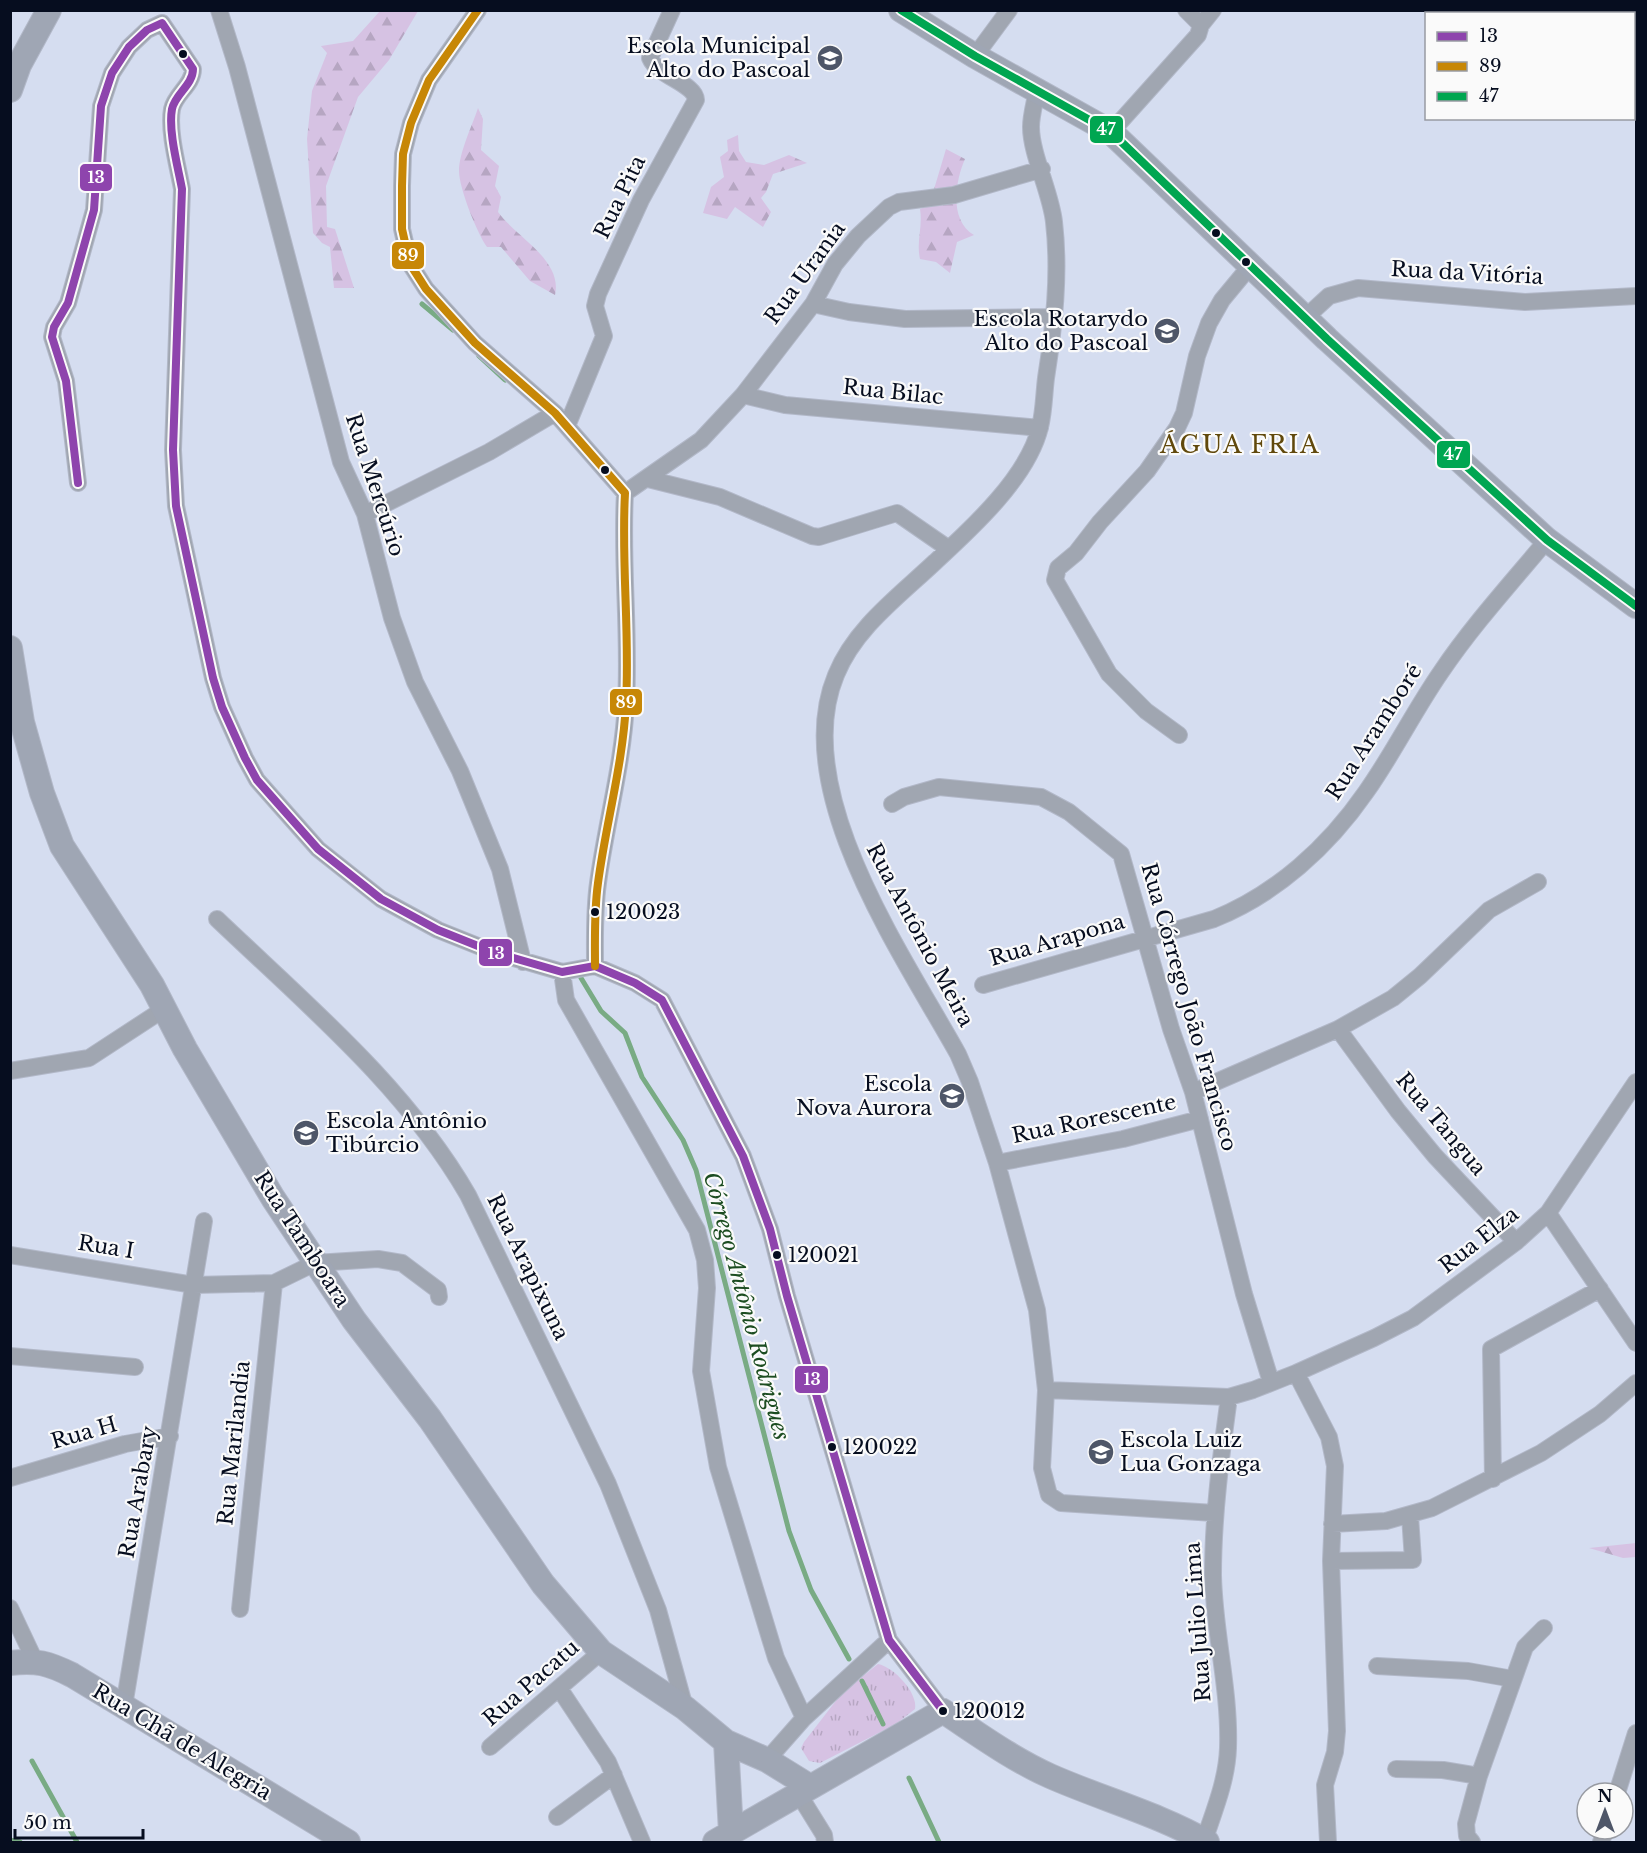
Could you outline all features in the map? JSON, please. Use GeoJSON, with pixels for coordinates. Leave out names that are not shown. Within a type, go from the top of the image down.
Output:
{"type":"FeatureCollection","features":[{"type":"Feature","properties":{"kind":"street"},"geometry":{"type":"LineString","coordinates":[[10,90],[19,65],[49,10]]}},
{"type":"Feature","properties":{"kind":"street","name":"Rua Mercúrio"},"geometry":{"type":"LineString","coordinates":[[219,10],[237,67],[341,462],[365,514],[392,618],[415,682],[460,771],[500,869],[523,962]]}},
{"type":"Feature","properties":{"kind":"street"},"geometry":{"type":"LineString","coordinates":[[478,10],[429,80],[411,123],[403,154],[402,229],[410,264],[426,289],[475,343],[555,413],[625,493],[622,560],[627,630],[626,704],[617,782],[598,881],[595,966]]}},
{"type":"Feature","properties":{"kind":"street","name":"Rua Pita"},"geometry":{"type":"LineString","coordinates":[[567,426],[604,336],[595,306],[598,294],[641,200],[696,100],[693,90],[656,66],[650,58],[672,10]]}},
{"type":"Feature","properties":{"kind":"street"},"geometry":{"type":"LineString","coordinates":[[902,10],[975,56],[1111,132],[1305,318],[1547,540],[1636,606]]}},
{"type":"Feature","properties":{"kind":"street"},"geometry":{"type":"LineString","coordinates":[[975,56],[1009,10]]}},
{"type":"Feature","properties":{"kind":"street"},"geometry":{"type":"LineString","coordinates":[[1111,132],[1198,35],[1195,19],[1213,10]]}},
{"type":"Feature","properties":{"kind":"street"},"geometry":{"type":"LineString","coordinates":[[78,483],[66,381],[53,342],[54,327],[68,303],[94,210],[101,106],[112,73],[129,48],[147,30],[162,23],[193,69],[193,76],[172,108],[175,150],[182,189],[173,450],[176,506],[201,631],[222,707],[257,780],[318,849],[345,873],[381,899],[438,930],[523,962],[562,972],[595,966],[635,983],[662,1000],[743,1156],[770,1229],[787,1296],[889,1640],[944,1711],[980,1735],[1049,1775],[1165,1821],[1206,1842]]}},
{"type":"Feature","properties":{"kind":"street","name":"Rua Antônio Meira"},"geometry":{"type":"LineString","coordinates":[[1037,90],[1031,128],[1054,220],[1055,316],[1040,428],[1028,457],[994,503],[949,549],[875,617],[851,648],[837,673],[825,706],[825,758],[843,833],[861,881],[958,1054],[970,1082],[997,1163],[1037,1310],[1046,1390],[1043,1479],[1052,1500],[1061,1503],[1214,1513]]}},
{"type":"Feature","properties":{"kind":"street","name":"Rua Urania"},"geometry":{"type":"LineString","coordinates":[[625,493],[701,440],[743,395],[813,304],[834,264],[858,236],[889,207],[899,202],[954,195],[1042,169]]}},
{"type":"Feature","properties":{"kind":"street"},"geometry":{"type":"LineString","coordinates":[[1179,735],[1146,711],[1109,674],[1055,580],[1054,574],[1061,564],[1076,553],[1100,522],[1147,471],[1177,428],[1184,413],[1197,356],[1209,323],[1222,300],[1251,265]]}},
{"type":"Feature","properties":{"kind":"street","name":"Rua da Vitória"},"geometry":{"type":"LineString","coordinates":[[1305,318],[1329,296],[1358,288],[1525,302],[1636,296]]}},
{"type":"Feature","properties":{"kind":"street"},"geometry":{"type":"LineString","coordinates":[[813,304],[849,312],[904,319],[1055,316]]}},
{"type":"Feature","properties":{"kind":"street","name":"Rua Bilac"},"geometry":{"type":"LineString","coordinates":[[743,395],[785,405],[1040,428]]}},
{"type":"Feature","properties":{"kind":"street"},"geometry":{"type":"LineString","coordinates":[[365,514],[489,452],[555,413]]}},
{"type":"Feature","properties":{"kind":"street"},"geometry":{"type":"LineString","coordinates":[[648,479],[720,497],[819,537],[897,513],[949,549]]}},
{"type":"Feature","properties":{"kind":"street","name":"Rua Aramboré"},"geometry":{"type":"LineString","coordinates":[[1144,938],[1214,919],[1244,906],[1303,864],[1366,793],[1441,671],[1547,540]]}},
{"type":"Feature","properties":{"kind":"street","name":"Rua Tamboara"},"geometry":{"type":"LineString","coordinates":[[10,648],[22,722],[52,822],[62,846],[112,921],[185,1049],[315,1263],[354,1320],[430,1419],[543,1584],[600,1652],[685,1708],[726,1742],[767,1760],[804,1789]]}},
{"type":"Feature","properties":{"kind":"street","name":"Rua Córrego João Francisco"},"geometry":{"type":"LineString","coordinates":[[892,804],[904,797],[939,787],[1041,797],[1059,805],[1121,854],[1144,938],[1193,1092],[1244,1294],[1272,1382]]}},
{"type":"Feature","properties":{"kind":"street"},"geometry":{"type":"LineString","coordinates":[[1193,1092],[1338,1029],[1394,998],[1489,910],[1538,882]]}},
{"type":"Feature","properties":{"kind":"street","name":"Rua Arapixuna"},"geometry":{"type":"LineString","coordinates":[[217,919],[399,1096],[447,1159],[468,1195],[608,1484],[658,1610],[685,1708]]}},
{"type":"Feature","properties":{"kind":"street","name":"Rua Arapona"},"geometry":{"type":"LineString","coordinates":[[983,985],[1144,938]]}},
{"type":"Feature","properties":{"kind":"street"},"geometry":{"type":"LineString","coordinates":[[562,972],[566,1000],[697,1230],[705,1260],[707,1288],[701,1371],[718,1467],[776,1658],[804,1718]]}},
{"type":"Feature","properties":{"kind":"street"},"geometry":{"type":"LineString","coordinates":[[10,1071],[89,1059],[164,1009]]}},
{"type":"Feature","properties":{"kind":"street","name":"Rua Tangua"},"geometry":{"type":"LineString","coordinates":[[1338,1029],[1398,1111],[1435,1156],[1516,1242]]}},
{"type":"Feature","properties":{"kind":"street","name":"Rua Elza"},"geometry":{"type":"LineString","coordinates":[[1229,1397],[1296,1372],[1374,1338],[1413,1318],[1516,1242],[1548,1213],[1636,1082]]}},
{"type":"Feature","properties":{"kind":"street","name":"Rua Rorescente"},"geometry":{"type":"LineString","coordinates":[[997,1163],[1123,1139],[1200,1119]]}},
{"type":"Feature","properties":{"kind":"street"},"geometry":{"type":"LineString","coordinates":[[1548,1213],[1636,1343]]}},
{"type":"Feature","properties":{"kind":"street","name":"Rua Arabary"},"geometry":{"type":"LineString","coordinates":[[124,1706],[204,1221]]}},
{"type":"Feature","properties":{"kind":"street","name":"Rua I"},"geometry":{"type":"LineString","coordinates":[[10,1255],[194,1285],[274,1283]]}},
{"type":"Feature","properties":{"kind":"street"},"geometry":{"type":"LineString","coordinates":[[274,1283],[315,1263],[356,1259],[402,1263],[438,1290],[439,1297]]}},
{"type":"Feature","properties":{"kind":"street","name":"Rua Marilandia"},"geometry":{"type":"LineString","coordinates":[[240,1609],[274,1283]]}},
{"type":"Feature","properties":{"kind":"street"},"geometry":{"type":"LineString","coordinates":[[1493,1479],[1491,1349],[1600,1289]]}},
{"type":"Feature","properties":{"kind":"street"},"geometry":{"type":"LineString","coordinates":[[10,1356],[135,1367]]}},
{"type":"Feature","properties":{"kind":"street"},"geometry":{"type":"LineString","coordinates":[[1296,1372],[1329,1437],[1335,1466],[1331,1562],[1337,1731],[1335,1752],[1325,1785],[1328,1842]]}},
{"type":"Feature","properties":{"kind":"street"},"geometry":{"type":"LineString","coordinates":[[1332,1524],[1386,1521],[1410,1516],[1493,1479],[1540,1453],[1600,1414],[1636,1383]]}},
{"type":"Feature","properties":{"kind":"street"},"geometry":{"type":"LineString","coordinates":[[1046,1390],[1229,1397]]}},
{"type":"Feature","properties":{"kind":"street","name":"Rua Julio Lima"},"geometry":{"type":"LineString","coordinates":[[1206,1842],[1222,1787],[1228,1750],[1228,1706],[1213,1577],[1214,1513],[1229,1397]]}},
{"type":"Feature","properties":{"kind":"street","name":"Rua H"},"geometry":{"type":"LineString","coordinates":[[10,1478],[125,1444],[170,1436]]}},
{"type":"Feature","properties":{"kind":"street"},"geometry":{"type":"LineString","coordinates":[[1331,1562],[1413,1560],[1410,1516]]}},
{"type":"Feature","properties":{"kind":"street"},"geometry":{"type":"LineString","coordinates":[[10,1608],[34,1660]]}},
{"type":"Feature","properties":{"kind":"street"},"geometry":{"type":"LineString","coordinates":[[1472,1842],[1467,1836],[1466,1824],[1479,1776],[1525,1647],[1544,1628]]}},
{"type":"Feature","properties":{"kind":"street"},"geometry":{"type":"LineString","coordinates":[[767,1760],[804,1718],[889,1640]]}},
{"type":"Feature","properties":{"kind":"street","name":"Rua Pacatu"},"geometry":{"type":"LineString","coordinates":[[490,1747],[600,1652]]}},
{"type":"Feature","properties":{"kind":"street","name":"Rua Chã de Alegria"},"geometry":{"type":"LineString","coordinates":[[10,1663],[34,1660],[52,1665],[348,1842]]}},
{"type":"Feature","properties":{"kind":"street"},"geometry":{"type":"LineString","coordinates":[[1377,1666],[1468,1671],[1513,1679]]}},
{"type":"Feature","properties":{"kind":"street"},"geometry":{"type":"LineString","coordinates":[[559,1688],[608,1762],[642,1842]]}},
{"type":"Feature","properties":{"kind":"street"},"geometry":{"type":"LineString","coordinates":[[723,1837],[944,1711]]}},
{"type":"Feature","properties":{"kind":"street"},"geometry":{"type":"LineString","coordinates":[[1621,1781],[1636,1733]]}},
{"type":"Feature","properties":{"kind":"street"},"geometry":{"type":"LineString","coordinates":[[723,1837],[726,1742]]}},
{"type":"Feature","properties":{"kind":"street"},"geometry":{"type":"LineString","coordinates":[[1396,1769],[1443,1770],[1479,1776]]}},
{"type":"Feature","properties":{"kind":"street"},"geometry":{"type":"LineString","coordinates":[[557,1817],[614,1775]]}},
{"type":"Feature","properties":{"kind":"street"},"geometry":{"type":"LineString","coordinates":[[804,1789],[825,1842]]}},
{"type":"Feature","properties":{"kind":"green space"},"geometry":{"type":"Polygon","coordinates":[[[380,11],[418,11],[389,60],[358,97],[326,186],[327,227],[335,229],[354,288],[334,288],[330,247],[322,243],[313,233],[307,139],[312,91],[327,53],[321,46],[353,41],[380,11]]]}},
{"type":"Feature","properties":{"kind":"green space"},"geometry":{"type":"Polygon","coordinates":[[[478,108],[483,119],[481,150],[499,166],[495,186],[501,197],[498,212],[545,260],[556,282],[555,295],[530,281],[501,247],[487,247],[474,221],[465,199],[459,171],[463,148],[478,108]]]}},
{"type":"Feature","properties":{"kind":"green space"},"geometry":{"type":"Polygon","coordinates":[[[738,135],[739,151],[746,162],[764,165],[789,155],[807,163],[773,174],[761,198],[771,212],[763,227],[735,207],[727,219],[703,213],[711,187],[724,177],[720,157],[728,151],[727,140],[738,135]]]}},
{"type":"Feature","properties":{"kind":"green space"},"geometry":{"type":"Polygon","coordinates":[[[946,149],[965,159],[961,168],[956,200],[961,220],[974,235],[957,242],[950,273],[936,262],[920,259],[919,246],[920,209],[929,206],[946,149]]]}},
{"type":"Feature","properties":{"kind":"green space"},"geometry":{"type":"Polygon","coordinates":[[[1636,1543],[1636,1557],[1623,1558],[1589,1548],[1636,1543]]]}},
{"type":"Feature","properties":{"kind":"green space"},"geometry":{"type":"Polygon","coordinates":[[[878,1664],[891,1670],[904,1682],[913,1696],[915,1709],[896,1724],[820,1763],[809,1761],[801,1748],[804,1742],[842,1693],[878,1664]]]}},
{"type":"Feature","properties":{"kind":"waterway","name":"Córrego Antônio Rodrigues"},"geometry":{"type":"LineString","coordinates":[[422,304],[453,330]]}},
{"type":"Feature","properties":{"kind":"waterway","name":"Córrego Antônio Rodrigues"},"geometry":{"type":"LineString","coordinates":[[479,356],[505,380]]}},
{"type":"Feature","properties":{"kind":"waterway","name":"Córrego Antônio Rodrigues"},"geometry":{"type":"LineString","coordinates":[[581,978],[601,1011],[625,1033],[642,1077],[683,1140],[696,1170],[789,1531],[811,1590],[849,1659]]}},
{"type":"Feature","properties":{"kind":"waterway","name":"Córrego Antônio Rodrigues"},"geometry":{"type":"LineString","coordinates":[[862,1681],[883,1724]]}},
{"type":"Feature","properties":{"kind":"waterway"},"geometry":{"type":"LineString","coordinates":[[32,1761],[77,1842]]}},
{"type":"Feature","properties":{"kind":"waterway","name":"Córrego Antônio Rodrigues"},"geometry":{"type":"LineString","coordinates":[[909,1778],[939,1842]]}},
{"type":"Feature","properties":{"kind":"waterway"},"geometry":{"type":"LineString","coordinates":[[10,1840],[20,1842]]}},
{"type":"Feature","properties":{"kind":"transit line","name":"89"},"geometry":{"type":"LineString","coordinates":[[478,10],[429,80],[411,123],[403,154],[402,229],[410,264],[426,289],[475,343],[555,413],[625,493],[626,703],[618,771],[597,893],[595,966]]}},
{"type":"Feature","properties":{"kind":"transit line","name":"47"},"geometry":{"type":"LineString","coordinates":[[901,10],[975,56],[1111,132],[1327,339],[1547,540],[1636,606]]}},
{"type":"Feature","properties":{"kind":"transit line","name":"13"},"geometry":{"type":"LineString","coordinates":[[78,483],[66,381],[52,337],[54,327],[68,303],[94,210],[101,106],[112,73],[129,47],[147,30],[162,23],[193,69],[190,80],[174,104],[171,118],[182,189],[173,450],[176,506],[213,678],[222,707],[245,758],[257,780],[318,849],[381,899],[438,930],[493,952],[562,972],[595,966],[635,983],[662,1000],[743,1156],[770,1229],[787,1296],[889,1640],[943,1711]]}},
{"type":"Feature","properties":{"kind":"place","name":"Escola Municipal Alto do Pascoal"},"geometry":{"type":"Point","coordinates":[830,58]}},
{"type":"Feature","properties":{"kind":"place","name":"Escola Rotarydo Alto do Pascoal"},"geometry":{"type":"Point","coordinates":[1167,331]}},
{"type":"Feature","properties":{"kind":"place","name":"120023"},"geometry":{"type":"Point","coordinates":[595,912]}},
{"type":"Feature","properties":{"kind":"place","name":"Escola Nova Aurora"},"geometry":{"type":"Point","coordinates":[952,1096]}},
{"type":"Feature","properties":{"kind":"place","name":"Escola Antônio Tibúrcio"},"geometry":{"type":"Point","coordinates":[306,1133]}},
{"type":"Feature","properties":{"kind":"place","name":"120021"},"geometry":{"type":"Point","coordinates":[777,1255]}},
{"type":"Feature","properties":{"kind":"place","name":"120022"},"geometry":{"type":"Point","coordinates":[832,1447]}},
{"type":"Feature","properties":{"kind":"place","name":"Escola Luiz Lua Gonzaga"},"geometry":{"type":"Point","coordinates":[1101,1452]}},
{"type":"Feature","properties":{"kind":"place","name":"120012"},"geometry":{"type":"Point","coordinates":[943,1711]}},
{"type":"Feature","properties":{"kind":"district","name":"ÁGUA FRIA"},"geometry":{"type":"Point","coordinates":[1240,445]}}]}
